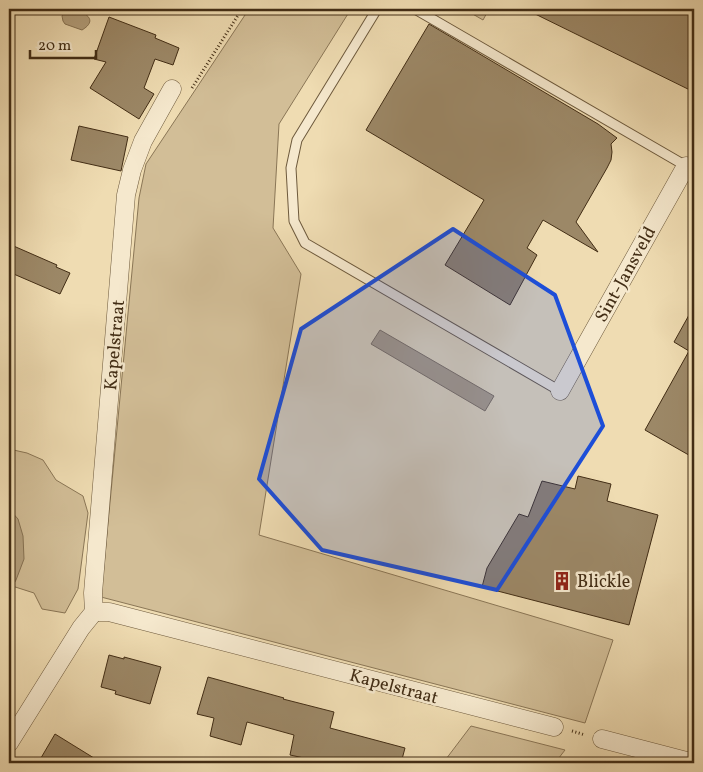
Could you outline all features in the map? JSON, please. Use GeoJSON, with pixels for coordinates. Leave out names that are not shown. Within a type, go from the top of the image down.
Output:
{"type":"FeatureCollection","features":[{"type":"Feature","properties":{"kind":"street","name":"Kapelstraat"},"geometry":{"type":"LineString","coordinates":[[172,88],[143,141],[132,170],[126,195],[93,593],[94,612],[110,612],[554,727]]}},
{"type":"Feature","properties":{"kind":"street","name":"Sint-Jansveld"},"geometry":{"type":"LineString","coordinates":[[560,391],[690,168]]}},
{"type":"Feature","properties":{"kind":"street"},"geometry":{"type":"LineString","coordinates":[[9,743],[81,628],[94,612]]}},
{"type":"Feature","properties":{"kind":"street"},"geometry":{"type":"LineString","coordinates":[[602,739],[694,763]]}},
{"type":"Feature","properties":{"kind":"lane"},"geometry":{"type":"LineString","coordinates":[[377,9],[297,140],[291,168],[294,221],[305,243],[560,391]]}},
{"type":"Feature","properties":{"kind":"lane"},"geometry":{"type":"LineString","coordinates":[[415,9],[690,168]]}},
{"type":"Feature","properties":{"kind":"path"},"geometry":{"type":"LineString","coordinates":[[191,89],[242,9]]}},
{"type":"Feature","properties":{"kind":"path"},"geometry":{"type":"LineString","coordinates":[[554,727],[602,739]]}},
{"type":"Feature","properties":{"kind":"highlighted area"},"geometry":{"type":"Polygon","coordinates":[[[453,229],[555,295],[603,426],[497,590],[322,550],[259,479],[301,329],[453,229]]]}},
{"type":"Feature","properties":{"kind":"shaded area"},"geometry":{"type":"Polygon","coordinates":[[[66,9],[82,12],[86,15],[90,22],[88,26],[82,30],[65,24],[62,16],[66,9]]]}},
{"type":"Feature","properties":{"kind":"shaded area"},"geometry":{"type":"Polygon","coordinates":[[[249,9],[351,9],[279,124],[273,228],[301,274],[259,535],[613,640],[585,723],[101,597],[139,198],[146,164],[249,9]]]}},
{"type":"Feature","properties":{"kind":"shaded area"},"geometry":{"type":"Polygon","coordinates":[[[464,9],[489,9],[483,20],[464,9]]]}},
{"type":"Feature","properties":{"kind":"shaded area"},"geometry":{"type":"Polygon","coordinates":[[[380,330],[494,396],[485,411],[371,344],[380,330]]]}},
{"type":"Feature","properties":{"kind":"shaded area"},"geometry":{"type":"Polygon","coordinates":[[[9,449],[27,453],[43,460],[56,480],[83,496],[88,513],[78,589],[65,613],[42,609],[34,593],[9,585],[9,449]]]}},
{"type":"Feature","properties":{"kind":"shaded area"},"geometry":{"type":"Polygon","coordinates":[[[9,509],[18,519],[23,536],[24,559],[9,592],[9,509]]]}},
{"type":"Feature","properties":{"kind":"shaded area"},"geometry":{"type":"Polygon","coordinates":[[[471,726],[565,750],[555,763],[443,763],[471,726]]]}},
{"type":"Feature","properties":{"kind":"building"},"geometry":{"type":"Polygon","coordinates":[[[525,9],[694,9],[694,92],[525,9]]]}},
{"type":"Feature","properties":{"kind":"building"},"geometry":{"type":"Polygon","coordinates":[[[109,17],[156,35],[155,38],[179,48],[173,65],[155,59],[144,88],[154,94],[139,119],[90,88],[106,62],[94,59],[109,17]]]}},
{"type":"Feature","properties":{"kind":"building"},"geometry":{"type":"Polygon","coordinates":[[[429,24],[598,124],[617,138],[611,144],[611,160],[576,222],[598,252],[543,220],[527,248],[537,255],[510,305],[445,265],[484,200],[366,130],[429,24]]]}},
{"type":"Feature","properties":{"kind":"building"},"geometry":{"type":"Polygon","coordinates":[[[79,126],[128,137],[121,171],[71,160],[79,126]]]}},
{"type":"Feature","properties":{"kind":"building"},"geometry":{"type":"Polygon","coordinates":[[[9,244],[57,265],[56,267],[70,273],[60,294],[9,272],[9,244]]]}},
{"type":"Feature","properties":{"kind":"building"},"geometry":{"type":"Polygon","coordinates":[[[694,306],[694,458],[645,430],[689,351],[674,342],[694,306]]]}},
{"type":"Feature","properties":{"kind":"building"},"geometry":{"type":"Polygon","coordinates":[[[578,476],[611,484],[607,501],[658,515],[629,625],[482,587],[487,568],[519,514],[528,517],[542,481],[575,489],[578,476]]]}},
{"type":"Feature","properties":{"kind":"building"},"geometry":{"type":"Polygon","coordinates":[[[109,655],[161,667],[150,704],[115,694],[116,691],[101,687],[109,655]]]}},
{"type":"Feature","properties":{"kind":"building"},"geometry":{"type":"Polygon","coordinates":[[[208,677],[334,712],[330,728],[405,748],[401,763],[303,763],[304,758],[290,755],[294,735],[247,722],[241,745],[210,736],[214,718],[197,714],[208,677]]]}},
{"type":"Feature","properties":{"kind":"building"},"geometry":{"type":"Polygon","coordinates":[[[55,734],[102,763],[38,763],[55,734]]]}},
{"type":"Feature","properties":{"kind":"place","name":"Blickle"},"geometry":{"type":"Point","coordinates":[562,581]}}]}
